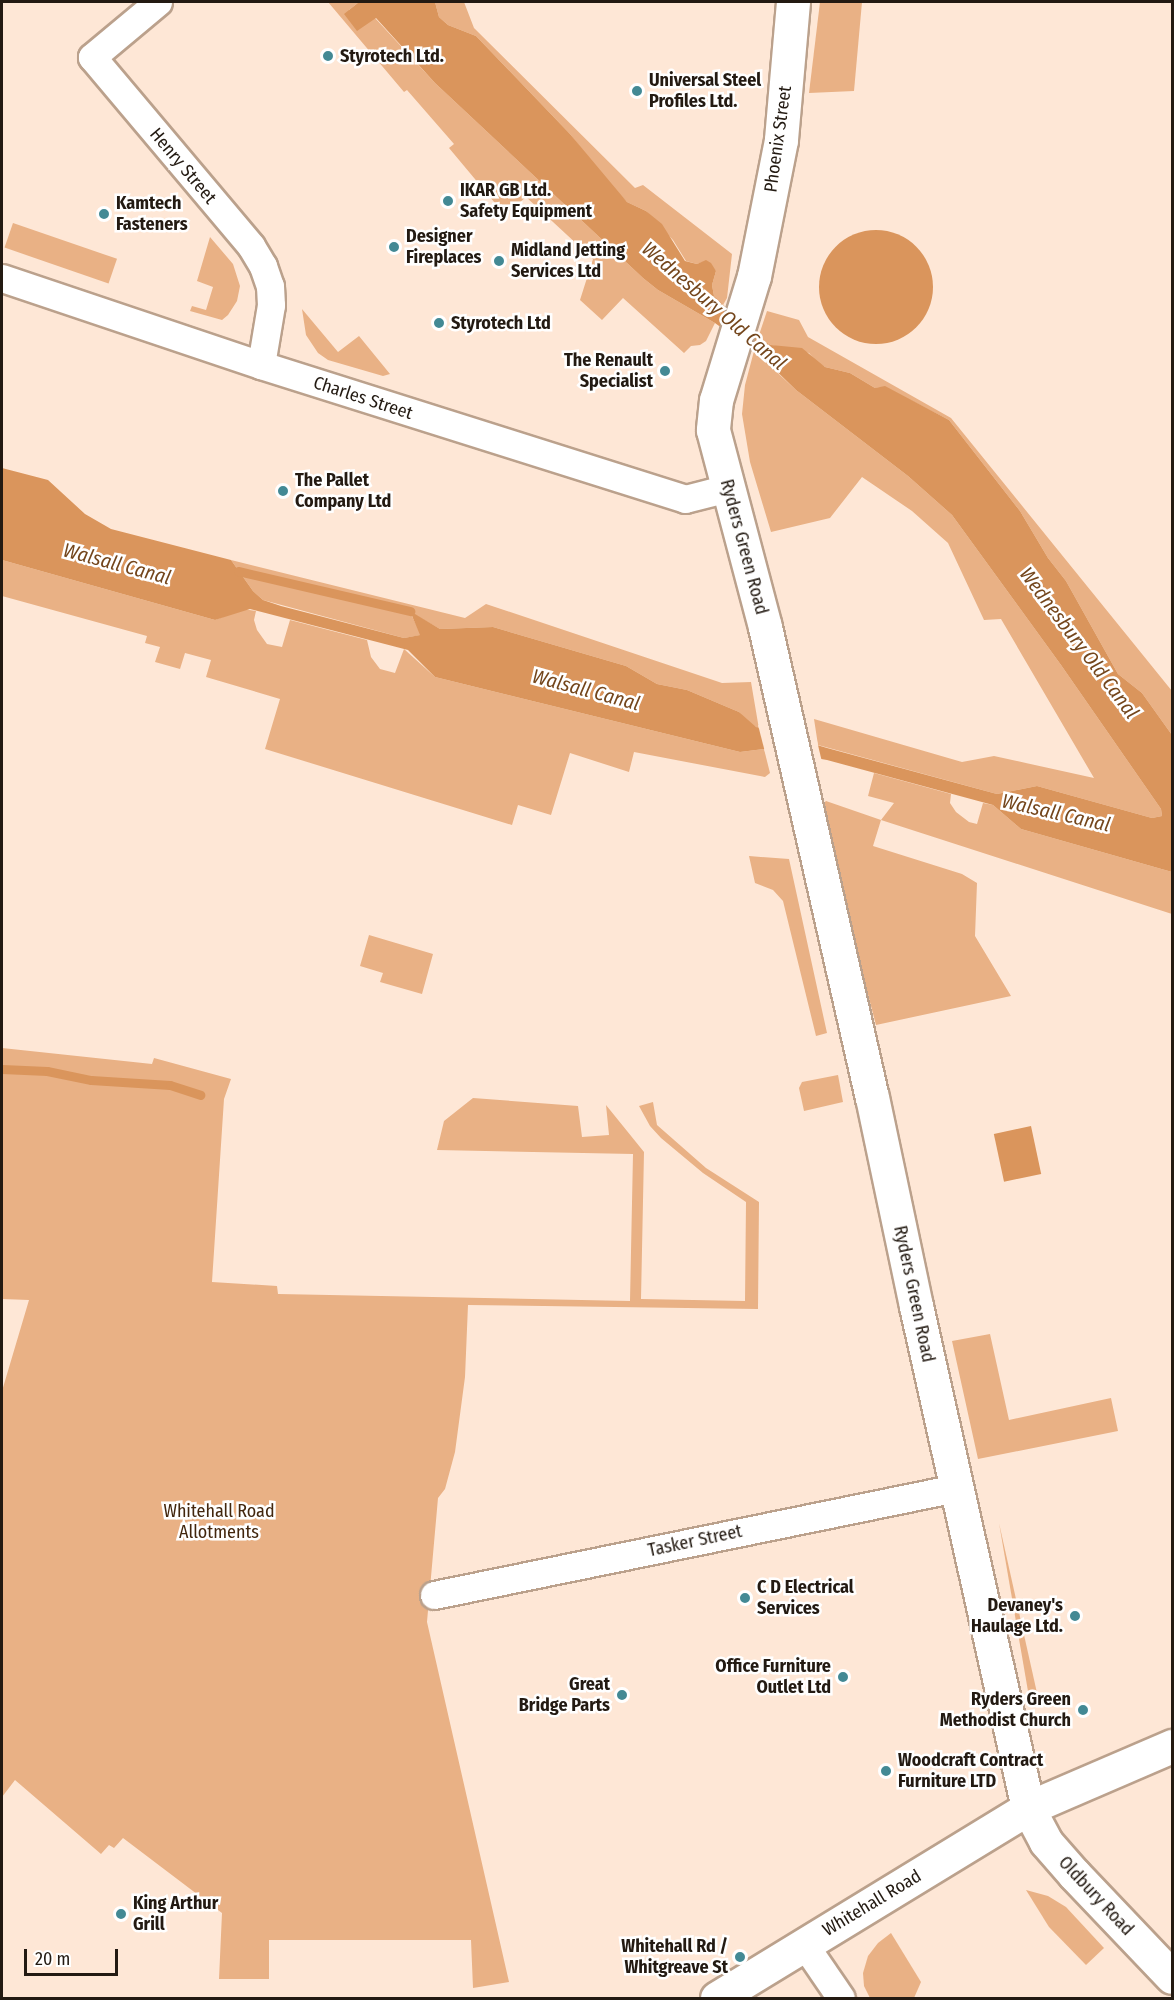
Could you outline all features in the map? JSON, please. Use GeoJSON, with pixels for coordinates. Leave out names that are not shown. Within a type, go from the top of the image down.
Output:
{"type":"FeatureCollection","features":[{"type":"Feature","properties":{"kind":"main road","name":"Phoenix Street"},"geometry":{"type":"LineString","coordinates":[[726,369],[754,276],[781,140],[794,2]]}},
{"type":"Feature","properties":{"kind":"main road","name":"Ryders Green Road"},"geometry":{"type":"LineString","coordinates":[[726,369],[716,400],[713,430],[765,627],[788,727],[872,1097],[1028,1808]]}},
{"type":"Feature","properties":{"kind":"main road","name":"Whitehall Road"},"geometry":{"type":"LineString","coordinates":[[717,1998],[1028,1808],[1173,1746]]}},
{"type":"Feature","properties":{"kind":"main road","name":"Oldbury Road"},"geometry":{"type":"LineString","coordinates":[[1028,1808],[1046,1842],[1173,1977]]}},
{"type":"Feature","properties":{"kind":"street","name":"Henry Street"},"geometry":{"type":"LineString","coordinates":[[158,2],[92,57],[251,246],[263,266],[270,286],[271,305],[261,365]]}},
{"type":"Feature","properties":{"kind":"street","name":"Charles Street"},"geometry":{"type":"LineString","coordinates":[[2,278],[261,365],[685,499],[728,488]]}},
{"type":"Feature","properties":{"kind":"street","name":"Tasker Street"},"geometry":{"type":"LineString","coordinates":[[435,1595],[956,1488]]}},
{"type":"Feature","properties":{"kind":"street"},"geometry":{"type":"LineString","coordinates":[[804,1944],[841,1998]]}},
{"type":"Feature","properties":{"kind":"green space"},"geometry":{"type":"Polygon","coordinates":[[[328,2],[359,2],[349,10],[375,18],[435,83],[643,278],[658,290],[715,323],[706,341],[700,345],[691,346],[684,353],[623,298],[602,320],[580,300],[593,259],[526,197],[505,215],[449,148],[454,144],[407,90],[404,92],[328,2]]]}},
{"type":"Feature","properties":{"kind":"green space"},"geometry":{"type":"Polygon","coordinates":[[[435,2],[464,2],[474,28],[635,188],[643,185],[732,254],[727,298],[723,305],[714,296],[712,285],[716,271],[706,261],[697,264],[686,261],[673,240],[646,211],[627,202],[611,186],[570,134],[476,36],[448,25],[439,17],[435,2]]]}},
{"type":"Feature","properties":{"kind":"green space"},"geometry":{"type":"Polygon","coordinates":[[[820,2],[862,2],[854,91],[809,93],[820,2]]]}},
{"type":"Feature","properties":{"kind":"green space"},"geometry":{"type":"Polygon","coordinates":[[[13,223],[117,259],[109,283],[5,248],[13,223]]]}},
{"type":"Feature","properties":{"kind":"green space"},"geometry":{"type":"Polygon","coordinates":[[[210,237],[233,264],[240,286],[237,301],[222,320],[190,311],[192,306],[206,310],[213,287],[197,281],[210,237]]]}},
{"type":"Feature","properties":{"kind":"green space"},"geometry":{"type":"Polygon","coordinates":[[[302,309],[338,352],[359,336],[390,374],[383,376],[328,360],[318,353],[306,335],[302,309]]]}},
{"type":"Feature","properties":{"kind":"green space"},"geometry":{"type":"Polygon","coordinates":[[[767,311],[799,320],[808,337],[951,418],[1172,691],[1172,735],[1142,693],[1118,674],[1066,581],[1048,558],[1020,511],[949,420],[885,387],[875,388],[850,373],[825,367],[809,353],[771,345],[758,338],[767,311]]]}},
{"type":"Feature","properties":{"kind":"green space"},"geometry":{"type":"Polygon","coordinates":[[[754,351],[796,390],[908,476],[952,515],[1061,665],[1161,809],[1162,816],[1152,818],[1037,786],[997,794],[818,745],[814,719],[962,762],[994,756],[1094,778],[1001,619],[984,620],[948,543],[912,511],[862,477],[830,518],[771,532],[750,462],[742,414],[745,385],[754,351]]]}},
{"type":"Feature","properties":{"kind":"green space"},"geometry":{"type":"Polygon","coordinates":[[[2,560],[215,620],[243,609],[256,611],[254,620],[257,630],[267,644],[282,647],[290,620],[367,640],[371,657],[380,669],[395,673],[404,649],[435,677],[740,752],[764,749],[770,773],[765,777],[634,752],[629,772],[570,753],[551,815],[518,805],[512,825],[265,749],[280,699],[206,677],[211,660],[185,653],[180,669],[155,662],[160,647],[145,643],[147,636],[2,596],[2,560]]]}},
{"type":"Feature","properties":{"kind":"green space"},"geometry":{"type":"Polygon","coordinates":[[[231,560],[465,618],[486,604],[722,683],[751,682],[759,729],[746,721],[739,712],[687,690],[657,684],[626,666],[493,627],[440,629],[410,612],[421,635],[404,638],[263,600],[253,591],[231,560]]]}},
{"type":"Feature","properties":{"kind":"green space"},"geometry":{"type":"Polygon","coordinates":[[[874,773],[951,794],[950,803],[956,812],[969,822],[977,824],[983,803],[993,805],[1021,829],[1172,872],[1172,914],[881,820],[894,803],[868,796],[874,773]]]}},
{"type":"Feature","properties":{"kind":"green space"},"geometry":{"type":"Polygon","coordinates":[[[826,801],[881,820],[873,846],[962,874],[977,883],[975,936],[1011,996],[876,1025],[819,808],[826,801]]]}},
{"type":"Feature","properties":{"kind":"green space"},"geometry":{"type":"Polygon","coordinates":[[[749,856],[789,859],[827,1033],[816,1036],[783,901],[773,890],[755,883],[749,856]]]}},
{"type":"Feature","properties":{"kind":"green space"},"geometry":{"type":"Polygon","coordinates":[[[369,935],[433,954],[422,994],[380,982],[383,973],[360,966],[369,935]]]}},
{"type":"Feature","properties":{"kind":"green space","name":"Whitehall Road Allotments"},"geometry":{"type":"Polygon","coordinates":[[[2,1048],[152,1064],[154,1058],[231,1079],[224,1099],[212,1282],[277,1286],[278,1294],[630,1301],[633,1154],[437,1150],[444,1121],[473,1098],[578,1106],[582,1137],[609,1135],[606,1105],[644,1152],[641,1299],[745,1301],[746,1202],[703,1173],[661,1138],[650,1126],[639,1106],[653,1102],[657,1125],[706,1168],[759,1202],[758,1309],[468,1305],[465,1377],[455,1452],[445,1489],[438,1498],[427,1622],[509,1982],[473,1988],[471,1940],[269,1940],[269,1979],[219,1979],[222,1913],[123,1838],[114,1848],[109,1845],[101,1854],[15,1780],[2,1797],[2,1391],[29,1300],[2,1299],[2,1048]]]}},
{"type":"Feature","properties":{"kind":"green space"},"geometry":{"type":"Polygon","coordinates":[[[838,1075],[843,1102],[804,1111],[799,1088],[802,1082],[838,1075]]]}},
{"type":"Feature","properties":{"kind":"green space"},"geometry":{"type":"Polygon","coordinates":[[[990,1334],[1009,1420],[1111,1398],[1118,1431],[978,1459],[952,1341],[990,1334]]]}},
{"type":"Feature","properties":{"kind":"green space"},"geometry":{"type":"Polygon","coordinates":[[[999,1523],[1037,1693],[1029,1697],[999,1523]]]}},
{"type":"Feature","properties":{"kind":"green space"},"geometry":{"type":"Polygon","coordinates":[[[1026,1890],[1048,1896],[1066,1907],[1104,1948],[1086,1965],[1049,1927],[1026,1890]]]}},
{"type":"Feature","properties":{"kind":"green space"},"geometry":{"type":"Polygon","coordinates":[[[891,1933],[921,1982],[914,1998],[870,1998],[864,1986],[863,1973],[868,1956],[878,1943],[891,1933]]]}},
{"type":"Feature","properties":{"kind":"water"},"geometry":{"type":"Polygon","coordinates":[[[359,2],[435,2],[439,17],[448,25],[476,36],[570,134],[627,202],[646,211],[662,224],[685,261],[697,264],[706,260],[711,263],[716,271],[712,285],[714,296],[758,338],[771,345],[802,348],[825,367],[850,373],[875,388],[885,386],[949,420],[1020,511],[1048,558],[1066,581],[1118,674],[1142,693],[1172,735],[1172,872],[1021,829],[993,805],[827,760],[764,749],[740,752],[435,677],[408,650],[250,609],[215,620],[2,560],[2,468],[48,480],[85,514],[111,529],[231,560],[253,591],[263,600],[281,606],[404,638],[420,635],[410,611],[440,629],[493,627],[626,666],[657,684],[687,690],[739,712],[756,727],[827,748],[997,794],[1037,786],[1152,818],[1162,816],[1161,809],[1061,665],[952,515],[908,476],[796,390],[763,358],[715,323],[658,290],[643,278],[435,83],[376,18],[357,31],[344,14],[359,2]]]}},
{"type":"Feature","properties":{"kind":"water"},"geometry":{"type":"Polygon","coordinates":[[[876,230],[898,234],[908,239],[924,255],[929,265],[933,287],[929,309],[924,319],[908,335],[898,340],[876,344],[854,340],[844,335],[828,319],[823,309],[819,287],[823,265],[828,255],[844,239],[854,234],[876,230]]]}},
{"type":"Feature","properties":{"kind":"water"},"geometry":{"type":"Polygon","coordinates":[[[1031,1126],[1041,1174],[1004,1182],[994,1134],[1031,1126]]]}},
{"type":"Feature","properties":{"kind":"pier"},"geometry":{"type":"Polygon","coordinates":[[[758,725],[817,741],[822,762],[765,752],[758,725]]]}},
{"type":"Feature","properties":{"kind":"waterway"},"geometry":{"type":"LineString","coordinates":[[238,571],[410,611]]}},
{"type":"Feature","properties":{"kind":"waterway"},"geometry":{"type":"LineString","coordinates":[[2,1069],[47,1071],[91,1080],[170,1085],[200,1095]]}},
{"type":"Feature","properties":{"kind":"place","name":"Styrotech Ltd."},"geometry":{"type":"Point","coordinates":[328,56]}},
{"type":"Feature","properties":{"kind":"place","name":"Universal Steel Profiles Ltd."},"geometry":{"type":"Point","coordinates":[637,91]}},
{"type":"Feature","properties":{"kind":"place","name":"IKAR GB Ltd. Safety Equipment"},"geometry":{"type":"Point","coordinates":[448,201]}},
{"type":"Feature","properties":{"kind":"place","name":"Kamtech Fasteners"},"geometry":{"type":"Point","coordinates":[104,214]}},
{"type":"Feature","properties":{"kind":"place","name":"Designer Fireplaces"},"geometry":{"type":"Point","coordinates":[394,247]}},
{"type":"Feature","properties":{"kind":"place","name":"Midland Jetting Services Ltd"},"geometry":{"type":"Point","coordinates":[499,261]}},
{"type":"Feature","properties":{"kind":"place","name":"Styrotech Ltd"},"geometry":{"type":"Point","coordinates":[439,323]}},
{"type":"Feature","properties":{"kind":"place","name":"The Renault Specialist"},"geometry":{"type":"Point","coordinates":[665,371]}},
{"type":"Feature","properties":{"kind":"place","name":"The Pallet Company Ltd"},"geometry":{"type":"Point","coordinates":[283,491]}},
{"type":"Feature","properties":{"kind":"place","name":"C D Electrical Services"},"geometry":{"type":"Point","coordinates":[745,1598]}},
{"type":"Feature","properties":{"kind":"place","name":"Devaney's Haulage Ltd."},"geometry":{"type":"Point","coordinates":[1075,1616]}},
{"type":"Feature","properties":{"kind":"place","name":"Office Furniture Outlet Ltd"},"geometry":{"type":"Point","coordinates":[843,1677]}},
{"type":"Feature","properties":{"kind":"place","name":"Great Bridge Parts"},"geometry":{"type":"Point","coordinates":[622,1695]}},
{"type":"Feature","properties":{"kind":"place","name":"Ryders Green Methodist Church"},"geometry":{"type":"Point","coordinates":[1083,1710]}},
{"type":"Feature","properties":{"kind":"place","name":"Woodcraft Contract Furniture LTD"},"geometry":{"type":"Point","coordinates":[886,1771]}},
{"type":"Feature","properties":{"kind":"place","name":"King Arthur Grill"},"geometry":{"type":"Point","coordinates":[121,1914]}},
{"type":"Feature","properties":{"kind":"place","name":"Whitehall Rd / Whitgreave St"},"geometry":{"type":"Point","coordinates":[740,1957]}},
{"type":"Feature","properties":{"kind":"water label","name":"Wednesbury Old Canal"},"geometry":{"type":"Point","coordinates":[714,306]}},
{"type":"Feature","properties":{"kind":"water label","name":"Walsall Canal"},"geometry":{"type":"Point","coordinates":[117,564]}},
{"type":"Feature","properties":{"kind":"water label","name":"Wednesbury Old Canal"},"geometry":{"type":"Point","coordinates":[1079,643]}},
{"type":"Feature","properties":{"kind":"water label","name":"Walsall Canal"},"geometry":{"type":"Point","coordinates":[586,690]}},
{"type":"Feature","properties":{"kind":"water label","name":"Walsall Canal"},"geometry":{"type":"Point","coordinates":[1056,813]}}]}
